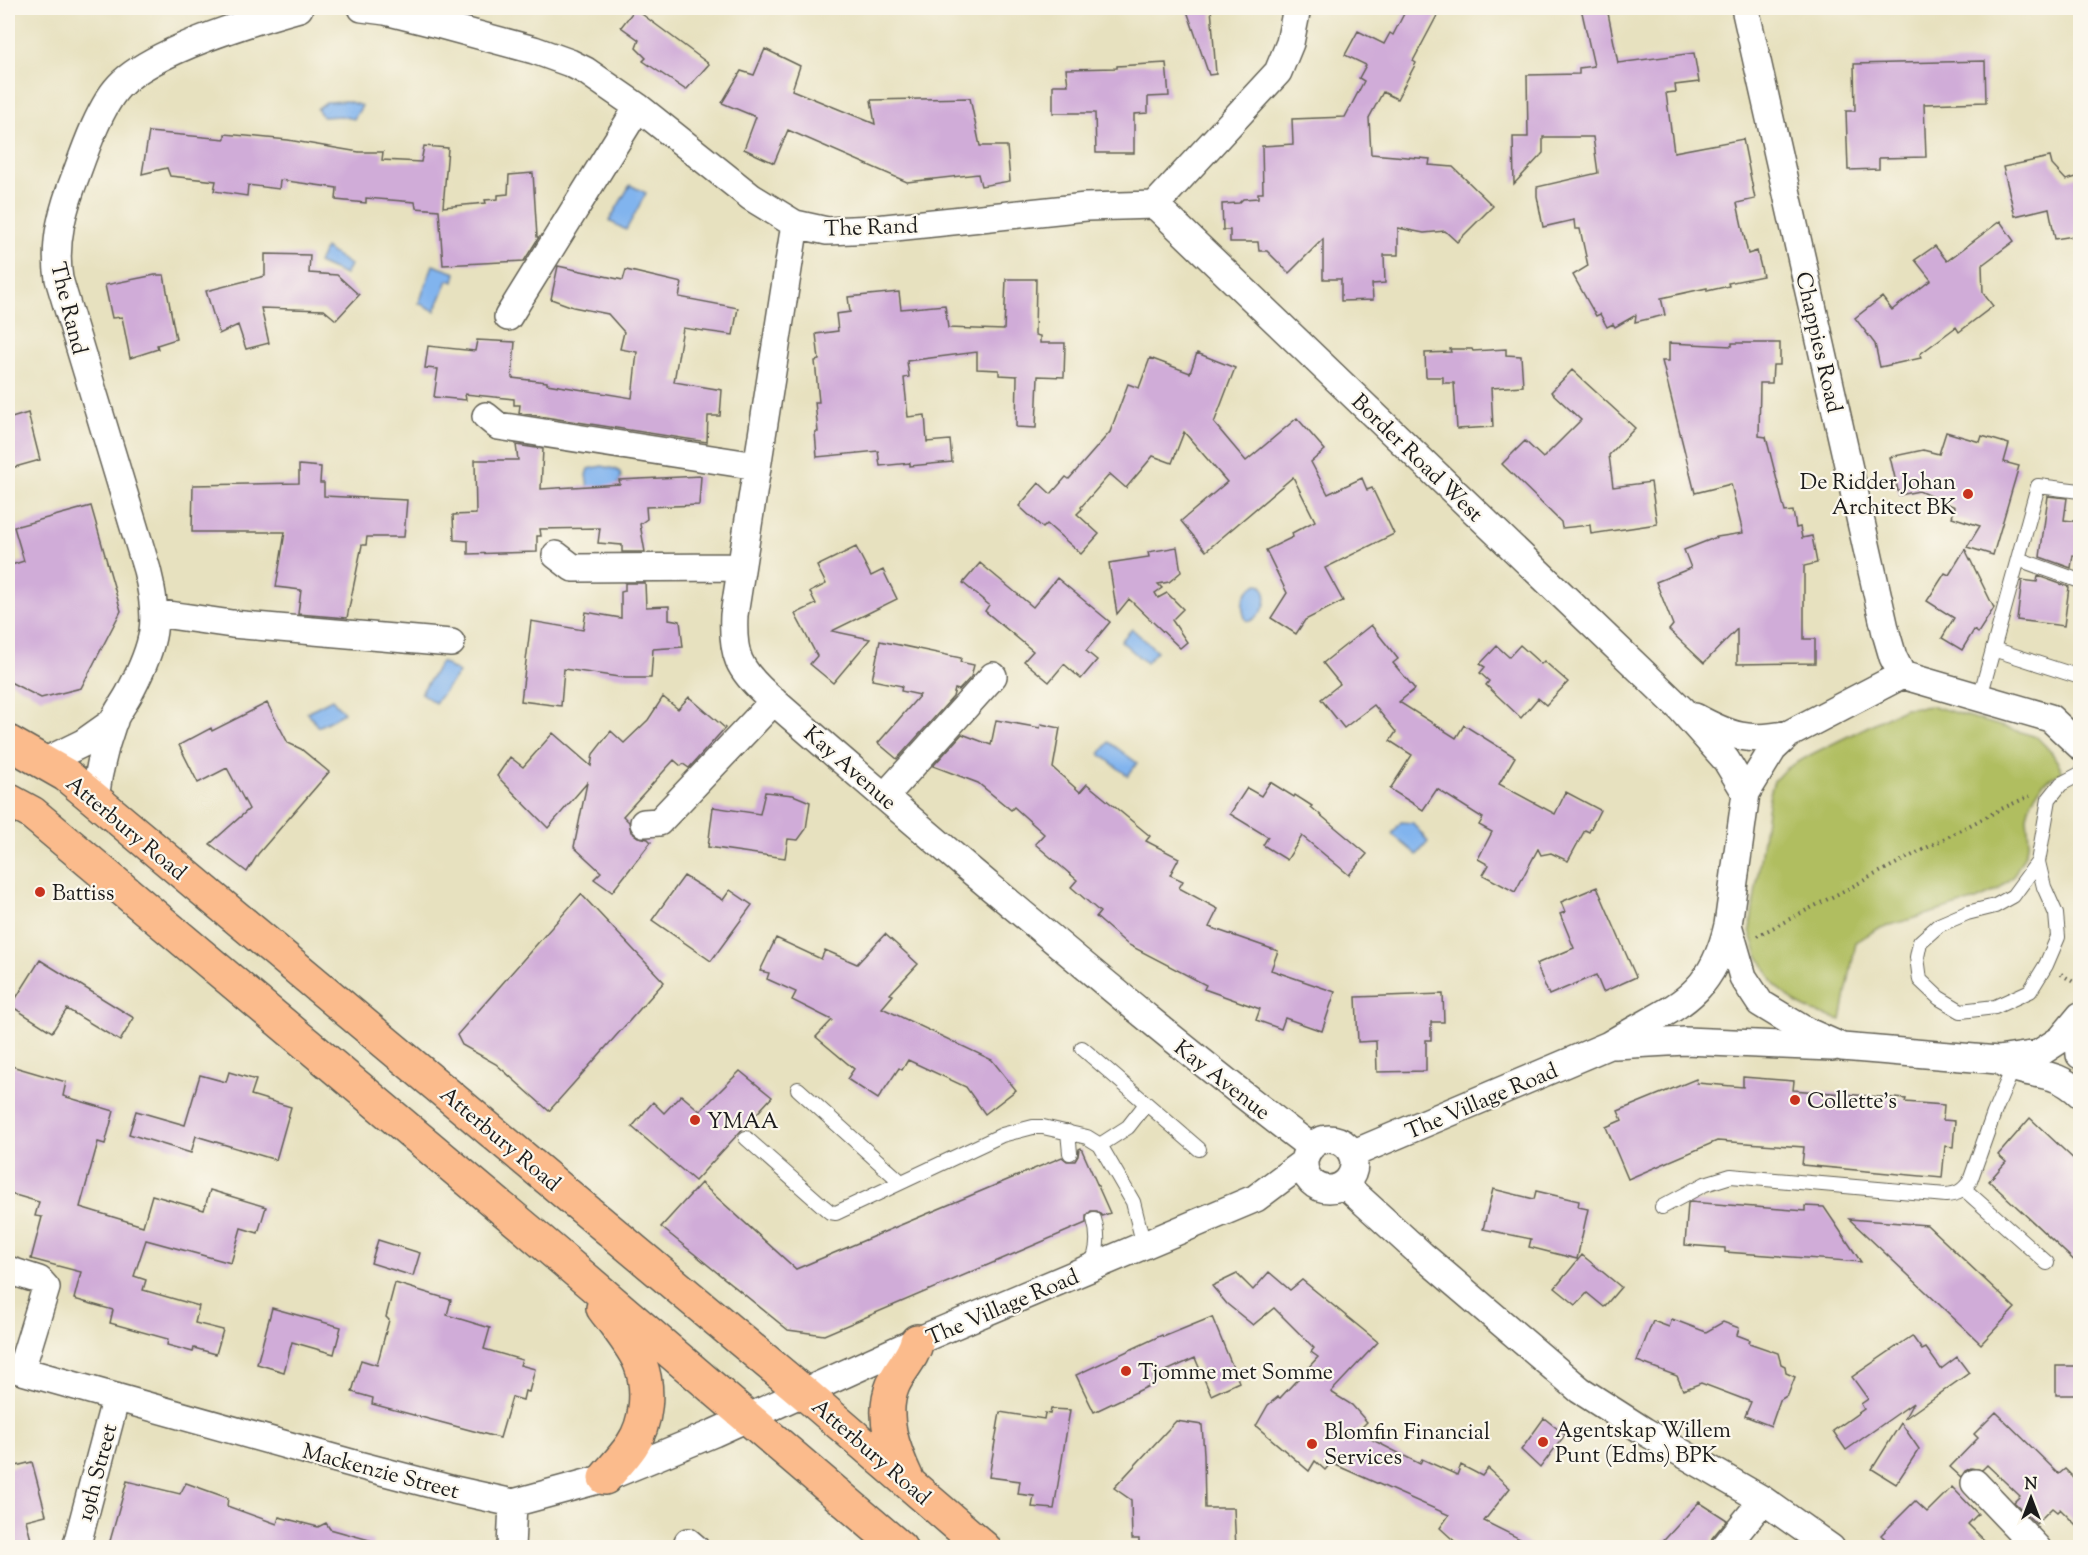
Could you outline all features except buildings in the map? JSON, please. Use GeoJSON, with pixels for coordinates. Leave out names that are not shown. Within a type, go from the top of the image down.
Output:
{"type":"FeatureCollection","features":[{"type":"Feature","properties":{"kind":"main road","name":"Atterbury Road"},"geometry":{"type":"LineString","coordinates":[[8,742],[66,775],[803,1392],[984,1548]]}},
{"type":"Feature","properties":{"kind":"main road"},"geometry":{"type":"LineString","coordinates":[[8,800],[32,813],[749,1417],[900,1548]]}},
{"type":"Feature","properties":{"kind":"main road"},"geometry":{"type":"LineString","coordinates":[[554,1252],[604,1309],[626,1341],[640,1363],[646,1389],[640,1430],[633,1444],[605,1478]]}},
{"type":"Feature","properties":{"kind":"main road"},"geometry":{"type":"LineString","coordinates":[[910,1483],[897,1458],[888,1418],[893,1386],[914,1352],[917,1341]]}},
{"type":"Feature","properties":{"kind":"street","name":"The Rand"},"geometry":{"type":"LineString","coordinates":[[94,799],[98,773],[114,721],[151,647],[155,613],[147,570],[59,279],[56,252],[65,203],[84,153],[108,101],[130,76],[153,61],[175,51],[238,27],[299,8]]}},
{"type":"Feature","properties":{"kind":"street"},"geometry":{"type":"LineString","coordinates":[[1155,205],[1278,72],[1290,43],[1297,8]]}},
{"type":"Feature","properties":{"kind":"street","name":"Chappies Road"},"geometry":{"type":"LineString","coordinates":[[1745,8],[1886,633],[1893,657],[1902,675]]}},
{"type":"Feature","properties":{"kind":"street","name":"The Rand"},"geometry":{"type":"LineString","coordinates":[[377,9],[557,57],[586,71],[638,107],[751,197],[795,224],[827,231],[876,230],[1086,207],[1155,205]]}},
{"type":"Feature","properties":{"kind":"street"},"geometry":{"type":"LineString","coordinates":[[508,317],[638,107]]}},
{"type":"Feature","properties":{"kind":"street","name":"Border Road West"},"geometry":{"type":"LineString","coordinates":[[1155,205],[1681,710],[1722,754],[1746,793]]}},
{"type":"Feature","properties":{"kind":"street","name":"Kay Avenue"},"geometry":{"type":"LineString","coordinates":[[795,224],[734,615],[736,656],[747,675],[774,701],[1240,1094],[1308,1155]]}},
{"type":"Feature","properties":{"kind":"street"},"geometry":{"type":"LineString","coordinates":[[486,416],[498,426],[757,466]]}},
{"type":"Feature","properties":{"kind":"street"},"geometry":{"type":"LineString","coordinates":[[556,555],[573,567],[741,567]]}},
{"type":"Feature","properties":{"kind":"street"},"geometry":{"type":"LineString","coordinates":[[155,613],[232,624],[451,643]]}},
{"type":"Feature","properties":{"kind":"street"},"geometry":{"type":"LineString","coordinates":[[1746,793],[1773,748],[1789,734],[1902,675],[2080,726]]}},
{"type":"Feature","properties":{"kind":"street"},"geometry":{"type":"LineString","coordinates":[[885,796],[993,676]]}},
{"type":"Feature","properties":{"kind":"street"},"geometry":{"type":"LineString","coordinates":[[644,823],[659,822],[774,701]]}},
{"type":"Feature","properties":{"kind":"street","name":"Border Road West"},"geometry":{"type":"LineString","coordinates":[[1681,710],[1715,728],[1740,736],[1764,740],[1789,734]]}},
{"type":"Feature","properties":{"kind":"street"},"geometry":{"type":"LineString","coordinates":[[2050,718],[2080,746]]}},
{"type":"Feature","properties":{"kind":"street","name":"The Rand"},"geometry":{"type":"LineString","coordinates":[[44,762],[83,743],[114,721]]}},
{"type":"Feature","properties":{"kind":"street","name":"The Village Road"},"geometry":{"type":"LineString","coordinates":[[1352,1154],[1609,1045],[1637,1027],[1666,1014],[1688,999],[1702,985],[1724,943],[1731,936],[1746,793]]}},
{"type":"Feature","properties":{"kind":"street"},"geometry":{"type":"LineString","coordinates":[[1731,936],[1743,977],[1760,1003],[1806,1031],[1842,1047],[2005,1064],[2050,1075],[2066,1082],[2080,1094]]}},
{"type":"Feature","properties":{"kind":"street"},"geometry":{"type":"LineString","coordinates":[[2005,1064],[2038,1054],[2061,1039],[2080,1017]]}},
{"type":"Feature","properties":{"kind":"street"},"geometry":{"type":"LineString","coordinates":[[2080,1017],[2080,1055]]}},
{"type":"Feature","properties":{"kind":"street","name":"The Village Road"},"geometry":{"type":"LineString","coordinates":[[1609,1045],[1685,1041],[1842,1047]]}},
{"type":"Feature","properties":{"kind":"street"},"geometry":{"type":"LineString","coordinates":[[1333,1140],[1348,1147],[1352,1154],[1353,1170],[1332,1185],[1256,1198],[1308,1155],[1317,1142],[1333,1140]]}},
{"type":"Feature","properties":{"kind":"street"},"geometry":{"type":"LineString","coordinates":[[1308,1155],[1305,1170],[1308,1177],[1332,1185],[1422,1255],[1580,1390],[1644,1431],[1763,1500],[1831,1548]]}},
{"type":"Feature","properties":{"kind":"street","name":"The Village Road"},"geometry":{"type":"LineString","coordinates":[[749,1417],[917,1341],[1256,1198]]}},
{"type":"Feature","properties":{"kind":"street"},"geometry":{"type":"LineString","coordinates":[[8,1270],[39,1280],[46,1288],[14,1369]]}},
{"type":"Feature","properties":{"kind":"street","name":"Mackenzie Street"},"geometry":{"type":"LineString","coordinates":[[14,1369],[390,1473],[513,1503],[605,1478],[749,1417]]}},
{"type":"Feature","properties":{"kind":"street","name":"19th Street"},"geometry":{"type":"LineString","coordinates":[[76,1548],[116,1397]]}},
{"type":"Feature","properties":{"kind":"street"},"geometry":{"type":"LineString","coordinates":[[1975,1483],[2037,1548]]}},
{"type":"Feature","properties":{"kind":"street"},"geometry":{"type":"LineString","coordinates":[[1724,1548],[1763,1500]]}},
{"type":"Feature","properties":{"kind":"street"},"geometry":{"type":"LineString","coordinates":[[511,1548],[513,1503]]}},
{"type":"Feature","properties":{"kind":"lane"},"geometry":{"type":"LineString","coordinates":[[1980,697],[2038,486],[2080,491]]}},
{"type":"Feature","properties":{"kind":"lane"},"geometry":{"type":"LineString","coordinates":[[2018,559],[2080,581]]}},
{"type":"Feature","properties":{"kind":"lane"},"geometry":{"type":"LineString","coordinates":[[1993,649],[2080,677]]}},
{"type":"Feature","properties":{"kind":"lane"},"geometry":{"type":"LineString","coordinates":[[2038,862],[2013,896],[1995,906],[1967,913],[1939,925],[1920,942],[1917,957],[1920,980],[1939,998],[1961,1011],[1995,1007],[2030,991],[2046,965],[2058,937],[2056,914],[2044,887],[2038,862],[2049,799],[2061,784],[2080,774]]}},
{"type":"Feature","properties":{"kind":"lane"},"geometry":{"type":"LineString","coordinates":[[1082,1048],[1198,1149]]}},
{"type":"Feature","properties":{"kind":"lane"},"geometry":{"type":"LineString","coordinates":[[1662,1207],[1705,1184],[1731,1176],[1946,1195],[1957,1194],[1970,1181],[1994,1113],[2005,1064]]}},
{"type":"Feature","properties":{"kind":"lane"},"geometry":{"type":"LineString","coordinates":[[798,1089],[901,1182]]}},
{"type":"Feature","properties":{"kind":"lane"},"geometry":{"type":"LineString","coordinates":[[1100,1145],[1128,1127],[1146,1104]]}},
{"type":"Feature","properties":{"kind":"lane"},"geometry":{"type":"LineString","coordinates":[[746,1138],[830,1212],[843,1211],[901,1182],[1017,1130],[1043,1127],[1087,1137],[1100,1145],[1133,1202],[1144,1246]]}},
{"type":"Feature","properties":{"kind":"lane"},"geometry":{"type":"LineString","coordinates":[[1068,1132],[1070,1153]]}},
{"type":"Feature","properties":{"kind":"lane"},"geometry":{"type":"LineString","coordinates":[[1964,1189],[2047,1263]]}},
{"type":"Feature","properties":{"kind":"lane"},"geometry":{"type":"LineString","coordinates":[[1088,1270],[1095,1257],[1098,1242],[1094,1220]]}},
{"type":"Feature","properties":{"kind":"path"},"geometry":{"type":"LineString","coordinates":[[1731,936],[1764,933],[2001,809],[2061,784]]}},
{"type":"Feature","properties":{"kind":"green space"},"geometry":{"type":"Polygon","coordinates":[[[1933,706],[2037,737],[2052,753],[2063,771],[2043,783],[2030,803],[2027,817],[2029,841],[2014,875],[1998,890],[1976,900],[1877,929],[1856,942],[1841,1020],[1813,1012],[1797,1004],[1775,985],[1757,953],[1750,930],[1769,797],[1774,781],[1784,770],[1812,754],[1905,708],[1933,706]]]}},
{"type":"Feature","properties":{"kind":"water"},"geometry":{"type":"Polygon","coordinates":[[[347,101],[362,106],[354,119],[340,116],[323,117],[317,109],[326,102],[347,101]]]}},
{"type":"Feature","properties":{"kind":"water"},"geometry":{"type":"Polygon","coordinates":[[[630,185],[646,193],[626,230],[609,221],[630,185]]]}},
{"type":"Feature","properties":{"kind":"water"},"geometry":{"type":"Polygon","coordinates":[[[325,248],[350,265],[345,275],[318,263],[325,248]]]}},
{"type":"Feature","properties":{"kind":"water"},"geometry":{"type":"Polygon","coordinates":[[[433,265],[456,273],[454,282],[448,280],[435,311],[419,303],[433,265]]]}},
{"type":"Feature","properties":{"kind":"water"},"geometry":{"type":"Polygon","coordinates":[[[602,466],[620,472],[621,477],[617,486],[588,487],[586,475],[588,469],[602,466]]]}},
{"type":"Feature","properties":{"kind":"water"},"geometry":{"type":"Polygon","coordinates":[[[1258,584],[1262,585],[1266,596],[1265,606],[1255,618],[1250,621],[1246,620],[1243,609],[1244,599],[1249,590],[1258,584]]]}},
{"type":"Feature","properties":{"kind":"water"},"geometry":{"type":"Polygon","coordinates":[[[1132,629],[1157,651],[1146,663],[1121,641],[1132,629]]]}},
{"type":"Feature","properties":{"kind":"water"},"geometry":{"type":"Polygon","coordinates":[[[441,662],[459,673],[435,703],[421,693],[441,662]]]}},
{"type":"Feature","properties":{"kind":"water"},"geometry":{"type":"Polygon","coordinates":[[[332,699],[344,713],[318,727],[307,712],[332,699]]]}},
{"type":"Feature","properties":{"kind":"water"},"geometry":{"type":"Polygon","coordinates":[[[1109,742],[1137,763],[1128,776],[1100,754],[1109,742]]]}},
{"type":"Feature","properties":{"kind":"water"},"geometry":{"type":"Polygon","coordinates":[[[1401,822],[1413,823],[1428,842],[1417,855],[1392,834],[1401,822]]]}},
{"type":"Feature","properties":{"kind":"place","name":"De Ridder Johan Architect BK"},"geometry":{"type":"Point","coordinates":[1968,494]}},
{"type":"Feature","properties":{"kind":"place","name":"Battiss"},"geometry":{"type":"Point","coordinates":[40,892]}},
{"type":"Feature","properties":{"kind":"place","name":"Collette's"},"geometry":{"type":"Point","coordinates":[1795,1100]}},
{"type":"Feature","properties":{"kind":"place","name":"YMAA"},"geometry":{"type":"Point","coordinates":[695,1120]}},
{"type":"Feature","properties":{"kind":"place","name":"Tjomme met Somme"},"geometry":{"type":"Point","coordinates":[1126,1371]}},
{"type":"Feature","properties":{"kind":"place","name":"Agentskap Willem Punt (Edms) BPK"},"geometry":{"type":"Point","coordinates":[1543,1442]}},
{"type":"Feature","properties":{"kind":"place","name":"Blomfin Financial Services"},"geometry":{"type":"Point","coordinates":[1312,1444]}}]}
